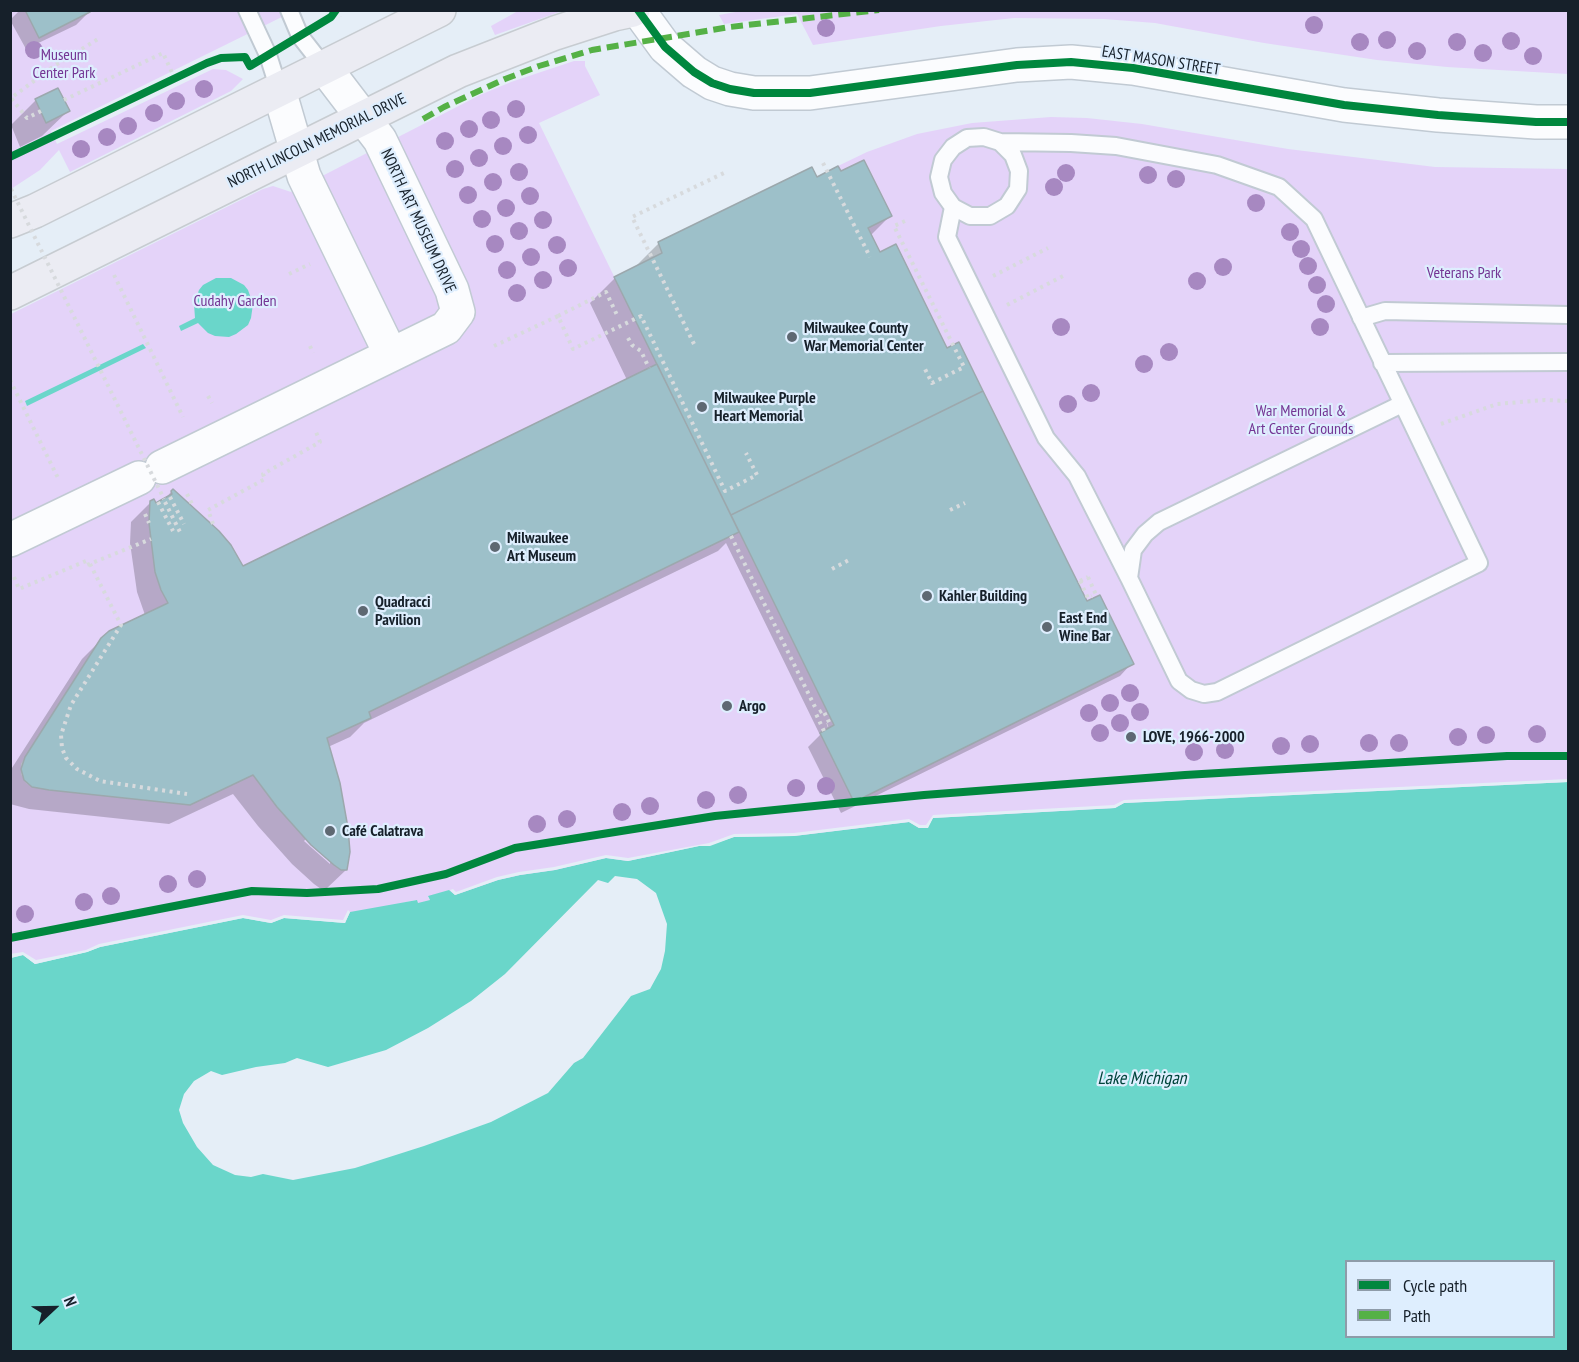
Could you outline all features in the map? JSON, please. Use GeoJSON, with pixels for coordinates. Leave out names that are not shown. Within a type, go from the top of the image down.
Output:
{"type":"FeatureCollection","features":[{"type":"Feature","properties":{"kind":"main road"},"geometry":{"type":"LineString","coordinates":[[10,221],[35,211],[439,10]]}},
{"type":"Feature","properties":{"kind":"main road","name":"NORTH LINCOLN MEMORIAL DRIVE"},"geometry":{"type":"LineString","coordinates":[[10,293],[458,71],[555,33],[633,10]]}},
{"type":"Feature","properties":{"kind":"street","name":"EAST MASON STREET"},"geometry":{"type":"LineString","coordinates":[[638,10],[651,31],[673,56],[694,72],[712,83],[754,93],[810,93],[1017,65],[1071,62],[1133,68],[1344,105],[1438,115],[1569,122]]}},
{"type":"Feature","properties":{"kind":"street","name":"NORTH ART MUSEUM DRIVE"},"geometry":{"type":"LineString","coordinates":[[10,540],[155,481],[446,328],[458,312],[452,290],[380,140],[325,68]]}},
{"type":"Feature","properties":{"kind":"street"},"geometry":{"type":"LineString","coordinates":[[279,90],[304,176],[391,355]]}},
{"type":"Feature","properties":{"kind":"lane"},"geometry":{"type":"LineString","coordinates":[[247,10],[268,55],[279,90]]}},
{"type":"Feature","properties":{"kind":"lane"},"geometry":{"type":"LineString","coordinates":[[289,10],[300,36],[325,68]]}},
{"type":"Feature","properties":{"kind":"lane"},"geometry":{"type":"LineString","coordinates":[[953,207],[947,237],[1046,438],[1077,476],[1179,681],[1191,690],[1204,694],[1217,692],[1479,562],[1314,219],[1279,187],[1216,165],[1116,146],[1000,142],[984,137],[967,138],[953,147],[943,160],[939,177],[943,193],[953,207],[970,216],[990,216],[1007,206],[1018,189],[1019,171],[1013,154],[1000,142]]}},
{"type":"Feature","properties":{"kind":"lane"},"geometry":{"type":"LineString","coordinates":[[1361,318],[1385,311],[1569,315]]}},
{"type":"Feature","properties":{"kind":"lane"},"geometry":{"type":"LineString","coordinates":[[1382,363],[1569,362]]}},
{"type":"Feature","properties":{"kind":"lane"},"geometry":{"type":"LineString","coordinates":[[1128,578],[1133,550],[1145,534],[1159,522],[1402,404]]}},
{"type":"Feature","properties":{"kind":"path"},"geometry":{"type":"LineString","coordinates":[[41,111],[27,118],[10,98],[54,66],[98,39]]}},
{"type":"Feature","properties":{"kind":"path"},"geometry":{"type":"LineString","coordinates":[[64,100],[163,53],[175,79]]}},
{"type":"Feature","properties":{"kind":"path"},"geometry":{"type":"LineString","coordinates":[[165,84],[186,74]]}},
{"type":"Feature","properties":{"kind":"path"},"geometry":{"type":"LineString","coordinates":[[823,163],[870,257]]}},
{"type":"Feature","properties":{"kind":"path"},"geometry":{"type":"LineString","coordinates":[[694,344],[632,218],[724,172]]}},
{"type":"Feature","properties":{"kind":"path"},"geometry":{"type":"LineString","coordinates":[[11,189],[180,532]]}},
{"type":"Feature","properties":{"kind":"path"},"geometry":{"type":"LineString","coordinates":[[905,221],[894,226],[964,367],[932,383],[924,367]]}},
{"type":"Feature","properties":{"kind":"path"},"geometry":{"type":"LineString","coordinates":[[972,286],[1048,248]]}},
{"type":"Feature","properties":{"kind":"path"},"geometry":{"type":"LineString","coordinates":[[289,274],[319,260]]}},
{"type":"Feature","properties":{"kind":"path"},"geometry":{"type":"LineString","coordinates":[[112,272],[183,417]]}},
{"type":"Feature","properties":{"kind":"path"},"geometry":{"type":"LineString","coordinates":[[986,316],[1063,276]]}},
{"type":"Feature","properties":{"kind":"path"},"geometry":{"type":"LineString","coordinates":[[494,346],[606,292],[617,315]]}},
{"type":"Feature","properties":{"kind":"path"},"geometry":{"type":"LineString","coordinates":[[558,316],[573,349],[641,316],[725,491],[757,475],[746,453]]}},
{"type":"Feature","properties":{"kind":"path"},"geometry":{"type":"LineString","coordinates":[[628,338],[632,345],[641,351],[649,368]]}},
{"type":"Feature","properties":{"kind":"path"},"geometry":{"type":"LineString","coordinates":[[310,346],[313,353]]}},
{"type":"Feature","properties":{"kind":"path"},"geometry":{"type":"LineString","coordinates":[[10,380],[58,478]]}},
{"type":"Feature","properties":{"kind":"path"},"geometry":{"type":"LineString","coordinates":[[208,396],[212,403]]}},
{"type":"Feature","properties":{"kind":"path"},"geometry":{"type":"LineString","coordinates":[[1441,424],[1497,404],[1545,400],[1569,401]]}},
{"type":"Feature","properties":{"kind":"path"},"geometry":{"type":"LineString","coordinates":[[213,525],[208,510],[265,478],[263,474],[320,442],[316,432]]}},
{"type":"Feature","properties":{"kind":"path"},"geometry":{"type":"LineString","coordinates":[[155,481],[183,524]]}},
{"type":"Feature","properties":{"kind":"path"},"geometry":{"type":"LineString","coordinates":[[155,481],[173,531]]}},
{"type":"Feature","properties":{"kind":"path"},"geometry":{"type":"LineString","coordinates":[[187,494],[192,504]]}},
{"type":"Feature","properties":{"kind":"path"},"geometry":{"type":"LineString","coordinates":[[950,510],[965,503]]}},
{"type":"Feature","properties":{"kind":"path"},"geometry":{"type":"LineString","coordinates":[[145,514],[149,523]]}},
{"type":"Feature","properties":{"kind":"path"},"geometry":{"type":"LineString","coordinates":[[731,536],[816,709]]}},
{"type":"Feature","properties":{"kind":"path"},"geometry":{"type":"LineString","coordinates":[[90,564],[151,539]]}},
{"type":"Feature","properties":{"kind":"path"},"geometry":{"type":"LineString","coordinates":[[832,569],[849,560]]}},
{"type":"Feature","properties":{"kind":"path"},"geometry":{"type":"LineString","coordinates":[[14,577],[19,589],[86,561],[87,565],[90,564],[121,625],[71,705],[62,735],[62,748],[66,758],[77,769],[100,781],[187,794]]}},
{"type":"Feature","properties":{"kind":"path"},"geometry":{"type":"LineString","coordinates":[[1086,576],[1092,597],[1080,581],[1086,576]]}},
{"type":"Feature","properties":{"kind":"path"},"geometry":{"type":"LineString","coordinates":[[824,731],[816,714],[823,710],[830,724],[827,725]]}},
{"type":"Feature","properties":{"kind":"path"},"geometry":{"type":"LineString","coordinates":[[852,802],[863,799],[873,800]]}},
{"type":"Feature","properties":{"kind":"green space","name":"Museum Center Park"},"geometry":{"type":"Polygon","coordinates":[[[10,11],[294,11],[51,131],[57,144],[213,69],[226,70],[243,79],[231,91],[70,172],[59,150],[40,170],[11,189],[10,11]]]}},
{"type":"Feature","properties":{"kind":"green space"},"geometry":{"type":"Polygon","coordinates":[[[518,11],[562,11],[495,35],[491,26],[518,11]]]}},
{"type":"Feature","properties":{"kind":"green space"},"geometry":{"type":"Polygon","coordinates":[[[741,11],[1568,11],[1568,74],[1447,67],[1377,60],[1264,43],[1155,23],[1104,19],[1014,18],[813,45],[797,14],[724,24],[719,15],[741,11]]]}},
{"type":"Feature","properties":{"kind":"green space","name":"War Memorial & Art Center Grounds"},"geometry":{"type":"Polygon","coordinates":[[[574,61],[585,61],[585,66],[600,95],[539,123],[657,364],[243,566],[231,545],[219,531],[173,489],[172,494],[156,503],[154,499],[150,501],[149,515],[155,572],[168,603],[109,631],[101,638],[21,764],[21,774],[26,783],[32,787],[49,790],[190,805],[253,775],[277,807],[311,845],[341,870],[347,870],[350,852],[348,828],[340,783],[327,738],[371,718],[369,712],[739,532],[834,725],[820,733],[854,801],[1134,664],[1100,595],[1087,601],[959,342],[947,348],[896,245],[880,252],[868,228],[891,216],[864,160],[841,171],[838,166],[867,152],[917,134],[972,123],[1051,117],[1142,124],[1288,149],[1435,167],[1568,169],[1568,782],[1115,808],[928,828],[710,846],[455,895],[449,890],[428,897],[430,900],[418,904],[416,900],[384,907],[345,923],[284,918],[271,923],[243,918],[100,947],[35,964],[23,955],[11,958],[11,314],[263,189],[273,186],[291,192],[480,95],[574,61]]]}},
{"type":"Feature","properties":{"kind":"water"},"geometry":{"type":"Polygon","coordinates":[[[216,278],[231,278],[248,290],[253,304],[248,325],[229,337],[208,333],[198,323],[181,331],[179,326],[195,318],[194,304],[199,290],[216,278]]]}},
{"type":"Feature","properties":{"kind":"water"},"geometry":{"type":"Polygon","coordinates":[[[143,344],[146,348],[27,406],[25,401],[143,344]]]}},
{"type":"Feature","properties":{"kind":"water","name":"Lake Michigan"},"geometry":{"type":"Polygon","coordinates":[[[1568,782],[1568,1351],[11,1351],[10,958],[23,955],[35,964],[100,947],[243,918],[271,923],[284,918],[345,923],[350,912],[417,900],[418,903],[430,900],[428,896],[449,890],[455,895],[520,875],[555,870],[606,858],[628,861],[710,845],[734,837],[794,836],[909,822],[919,828],[927,828],[933,818],[1115,808],[1124,803],[1568,782]]]}},
{"type":"Feature","properties":{"kind":"pier"},"geometry":{"type":"Polygon","coordinates":[[[1568,779],[1568,782],[1124,803],[1115,808],[933,818],[928,828],[919,828],[909,822],[794,836],[734,837],[710,846],[699,846],[628,861],[606,858],[555,870],[520,875],[455,895],[450,890],[453,889],[456,892],[497,877],[519,872],[554,867],[606,855],[628,858],[709,843],[734,834],[794,833],[909,819],[920,825],[926,825],[933,815],[1114,805],[1124,800],[1568,779]]]}},
{"type":"Feature","properties":{"kind":"pier"},"geometry":{"type":"Polygon","coordinates":[[[615,876],[637,879],[656,893],[667,924],[661,969],[650,989],[631,996],[583,1058],[574,1063],[548,1093],[491,1122],[424,1146],[355,1168],[293,1180],[263,1174],[251,1177],[235,1175],[213,1165],[197,1147],[183,1123],[179,1110],[184,1094],[194,1081],[211,1071],[222,1075],[285,1063],[297,1058],[328,1067],[386,1050],[428,1028],[471,1001],[505,974],[598,880],[608,883],[615,876]]]}},
{"type":"Feature","properties":{"kind":"pier"},"geometry":{"type":"Polygon","coordinates":[[[348,910],[350,912],[345,923],[284,918],[271,923],[243,918],[100,947],[35,964],[23,955],[11,958],[10,954],[23,952],[36,960],[86,950],[99,944],[243,915],[271,920],[284,915],[343,920],[348,910]]]}},
{"type":"Feature","properties":{"kind":"building"},"geometry":{"type":"Polygon","coordinates":[[[25,10],[90,10],[90,12],[39,38],[25,10]]]}},
{"type":"Feature","properties":{"kind":"building"},"geometry":{"type":"Polygon","coordinates":[[[58,88],[70,111],[46,123],[35,99],[58,88]]]}},
{"type":"Feature","properties":{"kind":"building","name":"Milwaukee County War Memorial Center"},"geometry":{"type":"Polygon","coordinates":[[[864,160],[892,216],[868,228],[880,252],[896,244],[947,348],[959,342],[983,391],[731,515],[614,277],[662,253],[658,242],[812,167],[817,177],[838,166],[841,171],[864,160]]]}},
{"type":"Feature","properties":{"kind":"building","name":"Quadracci Pavilion"},"geometry":{"type":"Polygon","coordinates":[[[657,364],[739,532],[369,712],[371,718],[327,738],[340,783],[348,828],[350,852],[347,870],[341,870],[311,845],[277,807],[253,775],[190,805],[49,790],[32,787],[24,780],[21,769],[25,757],[101,638],[109,631],[168,603],[155,572],[149,523],[150,501],[154,499],[156,503],[172,494],[173,489],[219,531],[231,545],[243,566],[657,364]]]}},
{"type":"Feature","properties":{"kind":"building","name":"Kahler Building"},"geometry":{"type":"Polygon","coordinates":[[[983,391],[1087,601],[1100,595],[1134,664],[854,802],[820,733],[834,725],[731,515],[983,391]]]}},
{"type":"Feature","properties":{"kind":"marked path"},"geometry":{"type":"LineString","coordinates":[[423,119],[505,79],[592,50],[730,27],[879,10]]}},
{"type":"Feature","properties":{"kind":"cycle path"},"geometry":{"type":"LineString","coordinates":[[10,157],[207,63],[221,58],[245,57],[250,66],[331,17],[336,10]]}},
{"type":"Feature","properties":{"kind":"cycle path"},"geometry":{"type":"LineString","coordinates":[[638,10],[665,47],[694,72],[712,83],[754,93],[810,93],[1017,65],[1071,62],[1133,68],[1344,105],[1438,115],[1568,122]]}},
{"type":"Feature","properties":{"kind":"cycle path"},"geometry":{"type":"LineString","coordinates":[[10,938],[252,891],[307,893],[378,889],[446,874],[515,848],[715,816],[924,795],[1185,775],[1507,756],[1568,756]]}},
{"type":"Feature","properties":{"kind":"place","name":"Milwaukee County War Memorial Center"},"geometry":{"type":"Point","coordinates":[792,337]}},
{"type":"Feature","properties":{"kind":"place","name":"Milwaukee Purple Heart Memorial"},"geometry":{"type":"Point","coordinates":[702,407]}},
{"type":"Feature","properties":{"kind":"place","name":"Milwaukee Art Museum"},"geometry":{"type":"Point","coordinates":[495,547]}},
{"type":"Feature","properties":{"kind":"place","name":"Kahler Building"},"geometry":{"type":"Point","coordinates":[927,596]}},
{"type":"Feature","properties":{"kind":"place","name":"Quadracci Pavilion"},"geometry":{"type":"Point","coordinates":[363,611]}},
{"type":"Feature","properties":{"kind":"place","name":"East End Wine Bar"},"geometry":{"type":"Point","coordinates":[1047,627]}},
{"type":"Feature","properties":{"kind":"place","name":"Argo"},"geometry":{"type":"Point","coordinates":[727,706]}},
{"type":"Feature","properties":{"kind":"place","name":"LOVE, 1966-2000"},"geometry":{"type":"Point","coordinates":[1131,737]}},
{"type":"Feature","properties":{"kind":"place","name":"Café Calatrava"},"geometry":{"type":"Point","coordinates":[330,831]}},
{"type":"Feature","properties":{"kind":"park label","name":"Veterans Park"},"geometry":{"type":"Point","coordinates":[1464,273]}},
{"type":"Feature","properties":{"kind":"park label","name":"Cudahy Garden"},"geometry":{"type":"Point","coordinates":[235,301]}}]}
